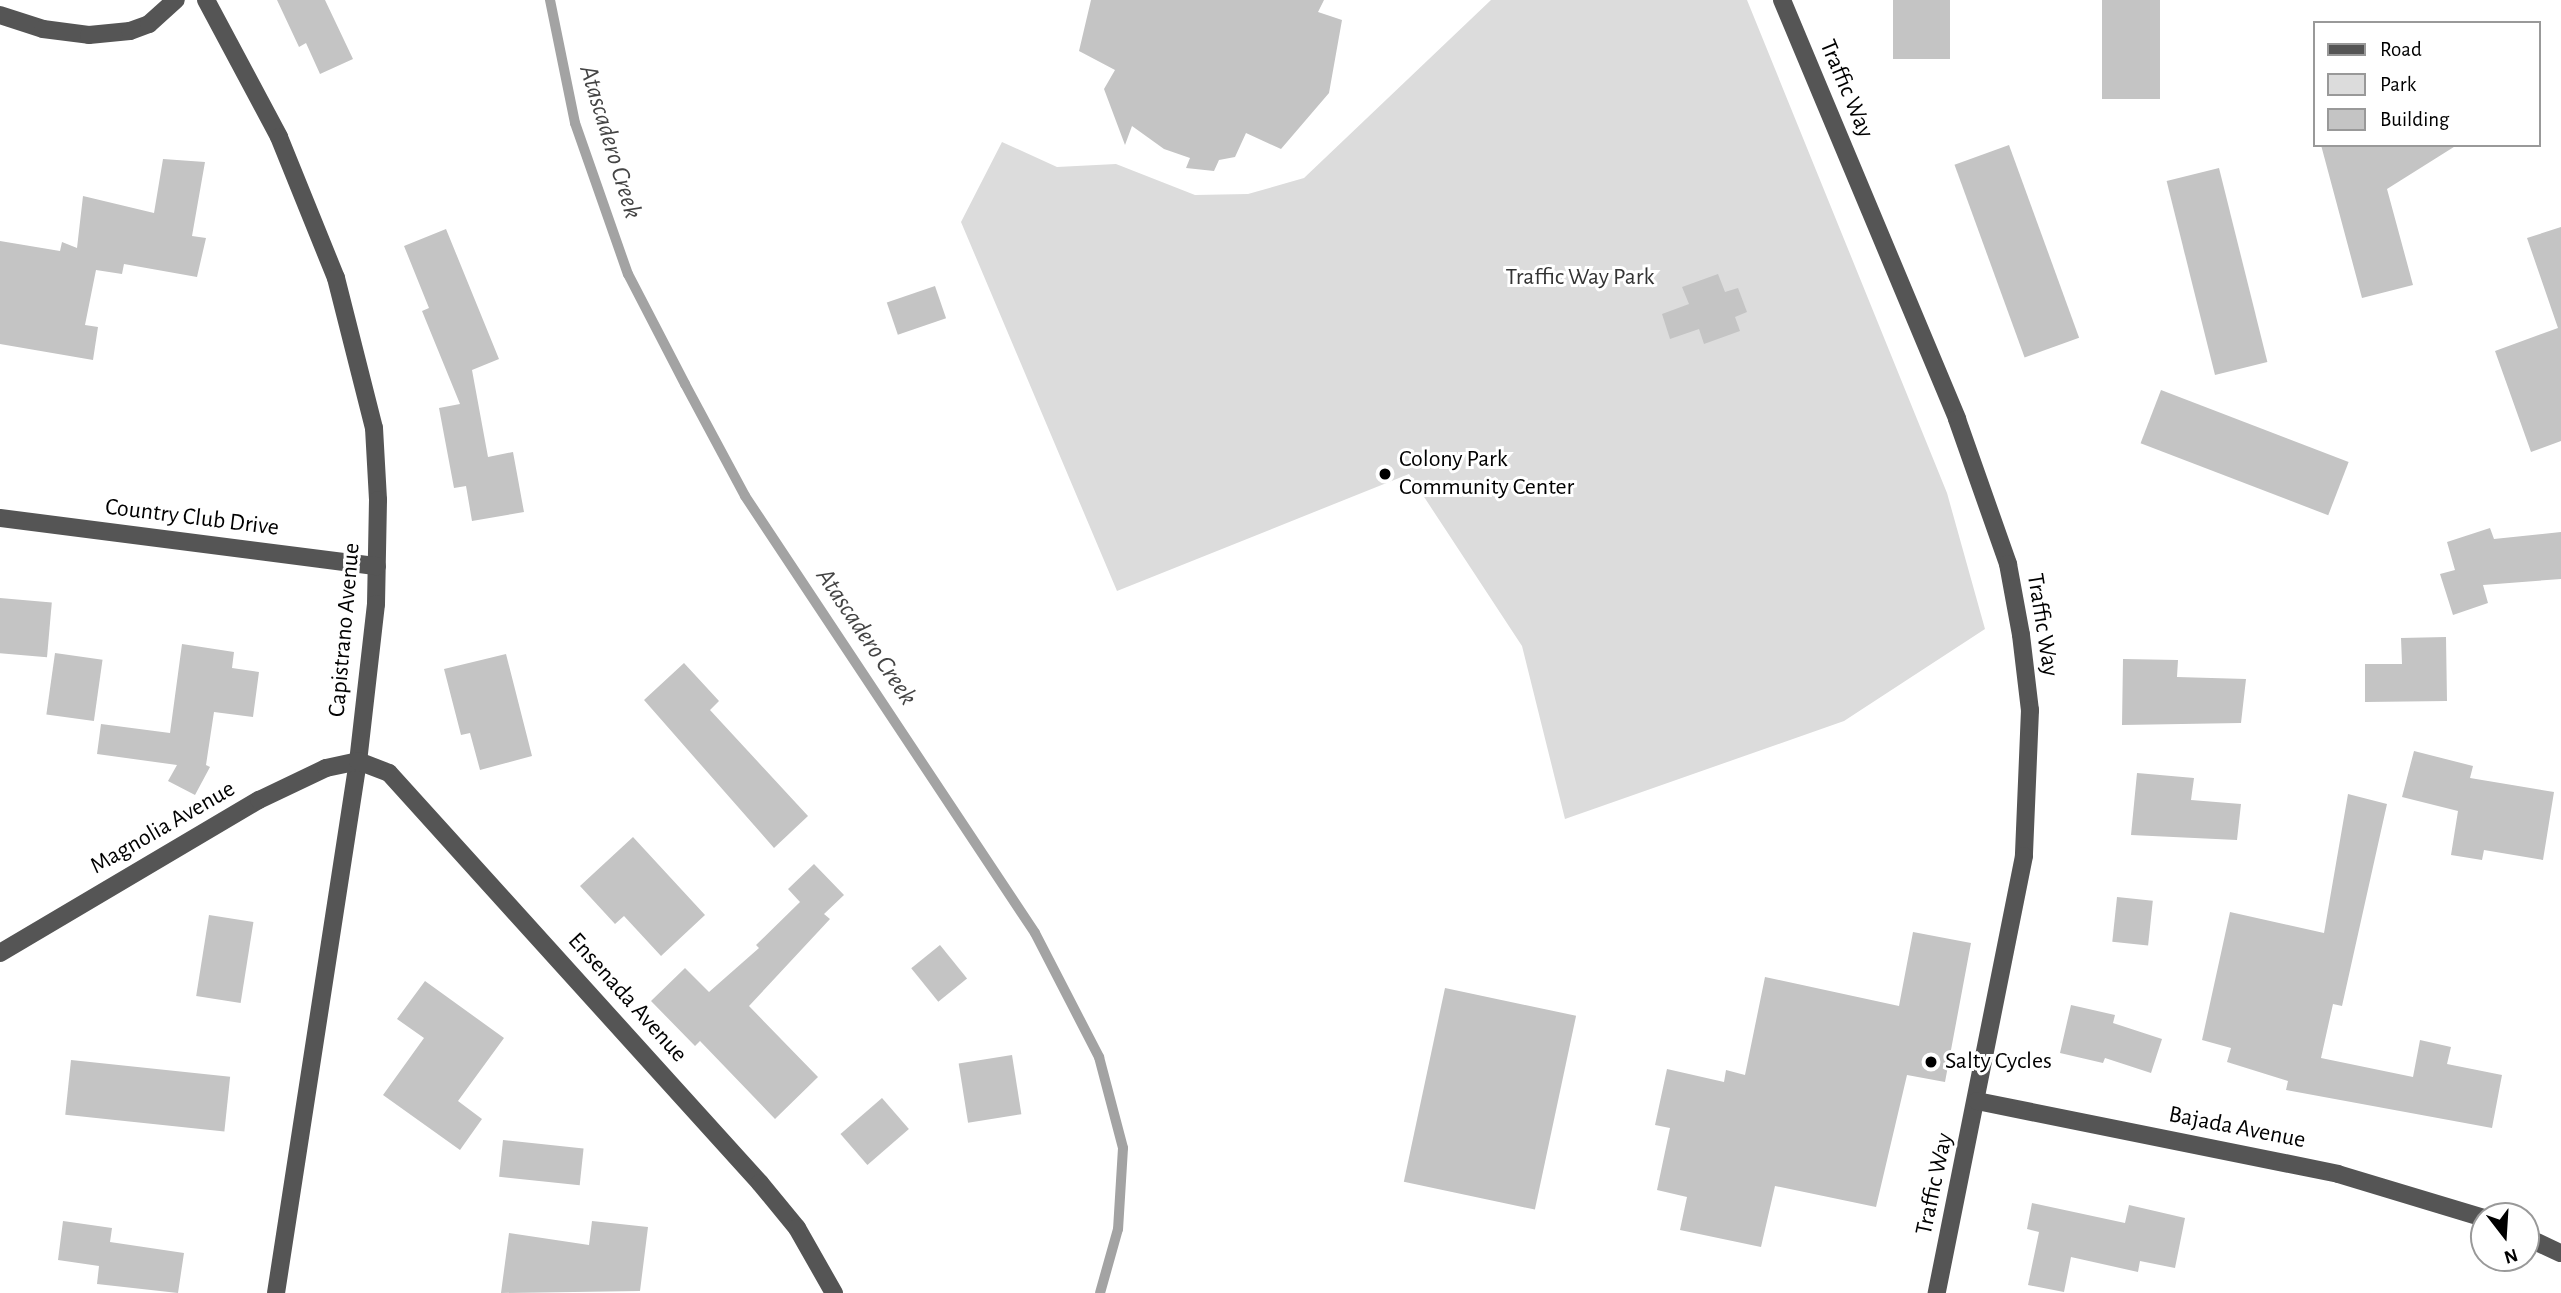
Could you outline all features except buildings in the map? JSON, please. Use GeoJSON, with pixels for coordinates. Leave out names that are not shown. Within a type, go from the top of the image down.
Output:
{"type":"FeatureCollection","features":[{"type":"Feature","properties":{"kind":"street"},"geometry":{"type":"LineString","coordinates":[[0,15],[43,29],[89,35],[149,24],[176,0]]}},
{"type":"Feature","properties":{"kind":"street","name":"Capistrano Avenue"},"geometry":{"type":"LineString","coordinates":[[206,0],[279,137],[336,278],[374,428],[377,566],[358,761],[275,1293]]}},
{"type":"Feature","properties":{"kind":"street","name":"Traffic Way"},"geometry":{"type":"LineString","coordinates":[[1782,0],[1957,419],[1994,520],[2018,614],[2030,710],[2024,856],[1937,1293]]}},
{"type":"Feature","properties":{"kind":"street","name":"Country Club Drive"},"geometry":{"type":"LineString","coordinates":[[0,518],[377,566]]}},
{"type":"Feature","properties":{"kind":"street","name":"Magnolia Avenue"},"geometry":{"type":"LineString","coordinates":[[0,953],[259,800],[326,768],[358,761]]}},
{"type":"Feature","properties":{"kind":"street","name":"Ensenada Avenue"},"geometry":{"type":"LineString","coordinates":[[358,761],[389,773],[500,892],[760,1183],[797,1228],[834,1293]]}},
{"type":"Feature","properties":{"kind":"street","name":"Bajada Avenue"},"geometry":{"type":"LineString","coordinates":[[1977,1101],[2338,1174],[2470,1214]]}},
{"type":"Feature","properties":{"kind":"street"},"geometry":{"type":"LineString","coordinates":[[2540,1243],[2561,1253]]}},
{"type":"Feature","properties":{"kind":"green space","name":"Traffic Way Park"},"geometry":{"type":"Polygon","coordinates":[[[1491,0],[1747,0],[1947,493],[1985,629],[1844,721],[1565,819],[1522,646],[1409,474],[1117,591],[961,222],[1002,142],[1057,167],[1116,164],[1195,195],[1248,194],[1304,178],[1491,0]]]}},
{"type":"Feature","properties":{"kind":"waterway","name":"Atascadero Creek"},"geometry":{"type":"LineString","coordinates":[[550,0],[575,123],[628,274],[685,384],[745,496],[1035,933],[1099,1057],[1123,1148],[1118,1229],[1100,1293]]}},
{"type":"Feature","properties":{"kind":"place","name":"Colony Park Community Center"},"geometry":{"type":"Point","coordinates":[1385,474]}},
{"type":"Feature","properties":{"kind":"place","name":"Salty Cycles"},"geometry":{"type":"Point","coordinates":[1931,1062]}}]}
